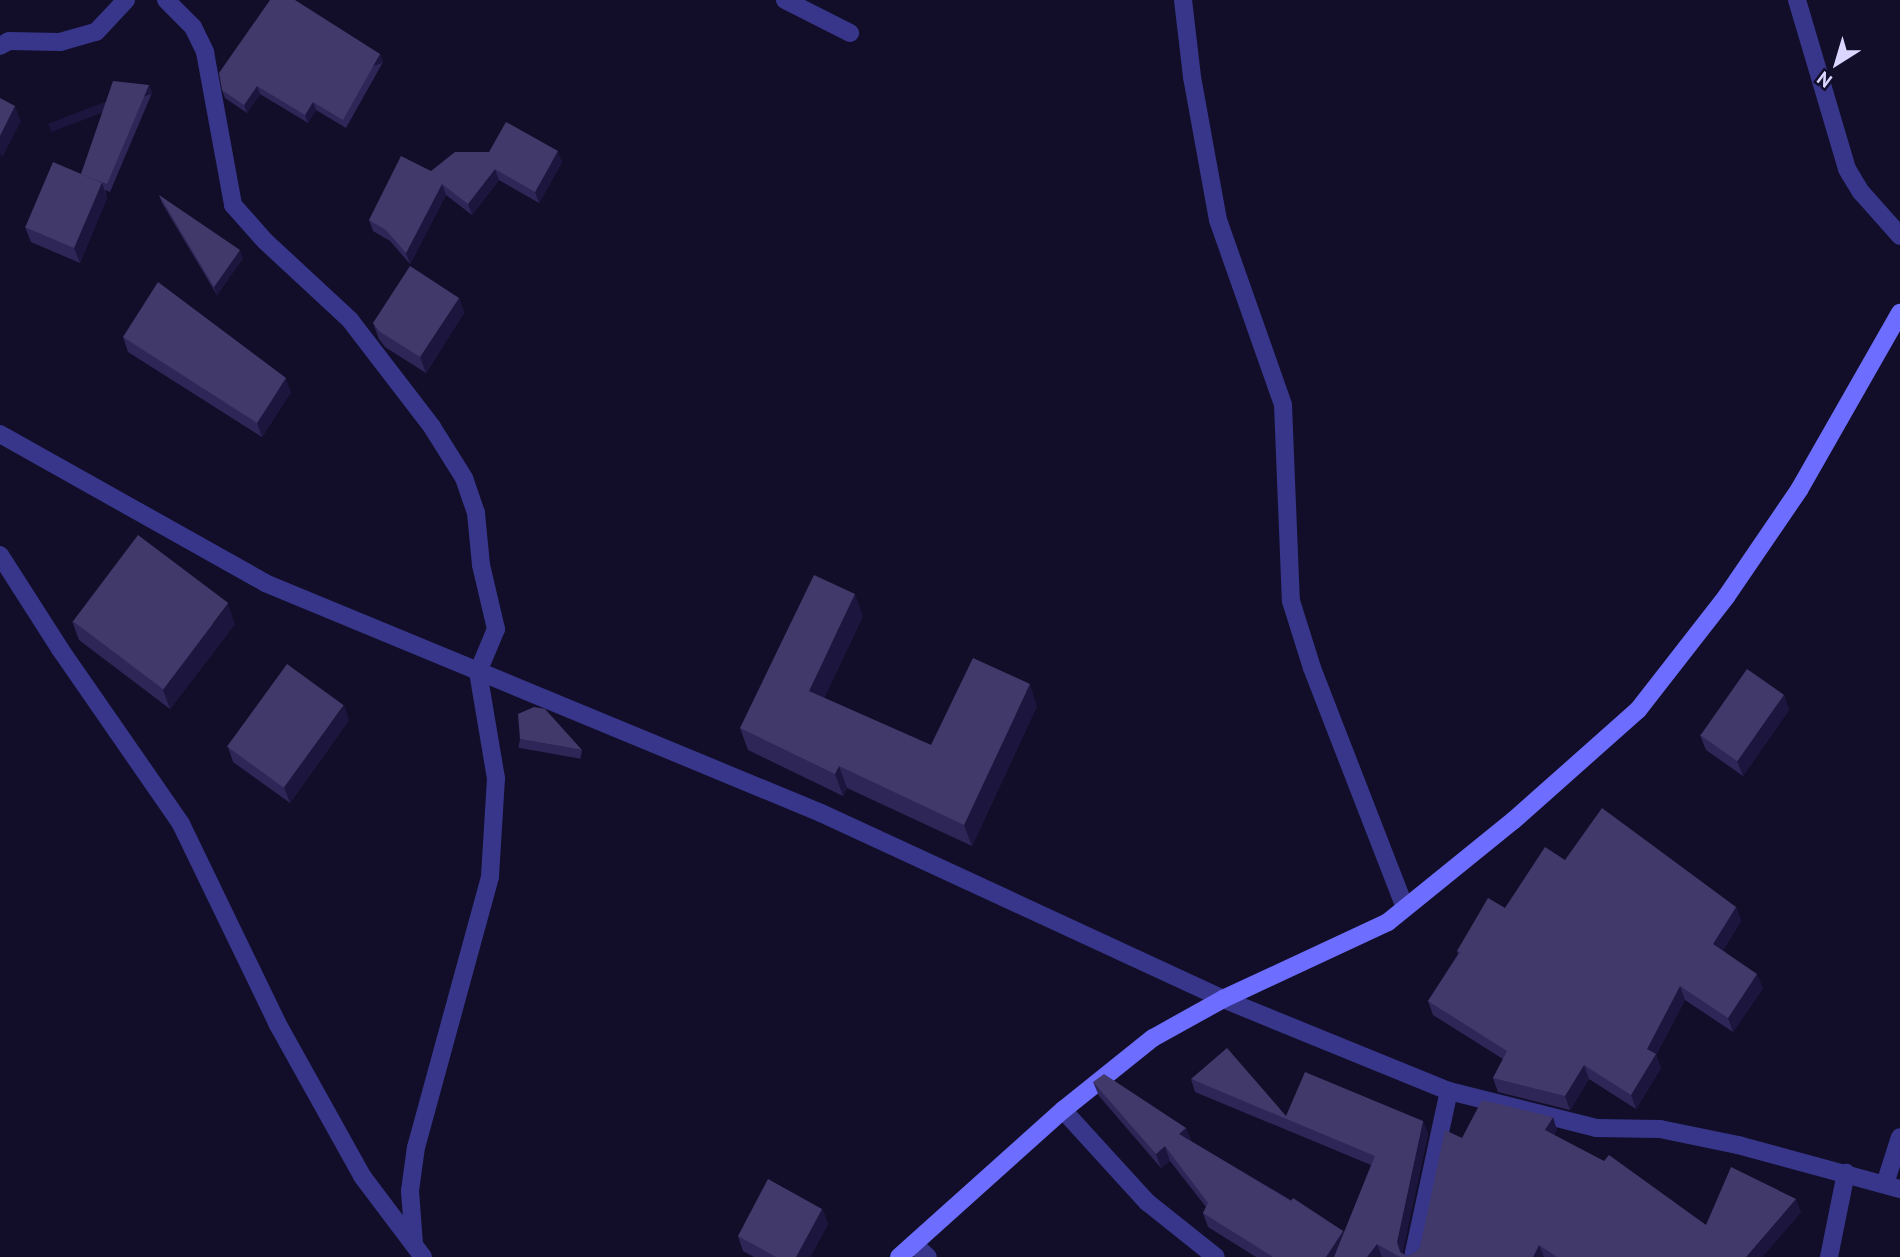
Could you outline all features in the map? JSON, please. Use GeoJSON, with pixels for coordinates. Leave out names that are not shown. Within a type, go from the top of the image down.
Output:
{"type":"FeatureCollection","features":[{"type":"Feature","properties":{"kind":"street"},"geometry":{"type":"LineString","coordinates":[[0,46],[9,41],[60,42],[96,32],[126,0]]}},
{"type":"Feature","properties":{"kind":"street"},"geometry":{"type":"LineString","coordinates":[[166,0],[193,27],[205,52],[233,205],[265,241],[350,320],[432,427],[464,478],[476,513],[481,565],[496,629],[478,671],[496,778],[490,877],[416,1147],[410,1191],[419,1250]]}},
{"type":"Feature","properties":{"kind":"street"},"geometry":{"type":"LineString","coordinates":[[785,0],[850,33]]}},
{"type":"Feature","properties":{"kind":"street"},"geometry":{"type":"LineString","coordinates":[[1183,0],[1192,78],[1218,220],[1283,405],[1292,601],[1317,681],[1405,908]]}},
{"type":"Feature","properties":{"kind":"street"},"geometry":{"type":"LineString","coordinates":[[1797,0],[1847,169],[1861,192],[1900,236]]}},
{"type":"Feature","properties":{"kind":"street"},"geometry":{"type":"LineString","coordinates":[[899,1257],[1063,1110],[1153,1038],[1223,999],[1388,922],[1514,820],[1638,710],[1726,597],[1799,490],[1900,313]]}},
{"type":"Feature","properties":{"kind":"street"},"geometry":{"type":"LineString","coordinates":[[0,433],[265,583],[821,813],[1223,999],[1449,1091],[1596,1128],[1661,1129],[1893,1186],[1900,1137]]}},
{"type":"Feature","properties":{"kind":"street"},"geometry":{"type":"LineString","coordinates":[[0,555],[60,649],[181,824],[277,1023],[362,1176],[419,1250]]}},
{"type":"Feature","properties":{"kind":"street"},"geometry":{"type":"LineString","coordinates":[[1413,1257],[1449,1091]]}},
{"type":"Feature","properties":{"kind":"street"},"geometry":{"type":"LineString","coordinates":[[1063,1110],[1147,1202],[1216,1257]]}},
{"type":"Feature","properties":{"kind":"street"},"geometry":{"type":"LineString","coordinates":[[1829,1257],[1846,1173]]}},
{"type":"Feature","properties":{"kind":"street"},"geometry":{"type":"LineString","coordinates":[[914,1244],[928,1257]]}},
{"type":"Feature","properties":{"kind":"building"},"geometry":{"type":"Polygon","coordinates":[[[270,0],[295,0],[380,54],[343,120],[313,102],[305,115],[257,86],[244,105],[222,90],[219,73],[270,0]]]}},
{"type":"Feature","properties":{"kind":"building"},"geometry":{"type":"Polygon","coordinates":[[[113,81],[149,85],[107,184],[81,174],[113,81]]]}},
{"type":"Feature","properties":{"kind":"building"},"geometry":{"type":"Polygon","coordinates":[[[0,98],[15,106],[0,136],[0,98]]]}},
{"type":"Feature","properties":{"kind":"building"},"geometry":{"type":"Polygon","coordinates":[[[506,122],[558,151],[535,192],[495,169],[468,204],[442,184],[406,253],[386,230],[369,220],[401,156],[431,171],[455,152],[489,152],[506,122]]]}},
{"type":"Feature","properties":{"kind":"building"},"geometry":{"type":"Polygon","coordinates":[[[53,162],[102,183],[74,248],[25,227],[53,162]]]}},
{"type":"Feature","properties":{"kind":"building"},"geometry":{"type":"Polygon","coordinates":[[[159,195],[240,250],[214,287],[159,195]]]}},
{"type":"Feature","properties":{"kind":"building"},"geometry":{"type":"Polygon","coordinates":[[[410,266],[459,298],[420,357],[379,331],[373,323],[410,266]]]}},
{"type":"Feature","properties":{"kind":"building"},"geometry":{"type":"Polygon","coordinates":[[[158,282],[286,378],[257,423],[123,337],[158,282]]]}},
{"type":"Feature","properties":{"kind":"building"},"geometry":{"type":"Polygon","coordinates":[[[138,535],[228,603],[163,689],[73,621],[138,535]]]}},
{"type":"Feature","properties":{"kind":"building"},"geometry":{"type":"Polygon","coordinates":[[[814,575],[855,594],[809,691],[931,745],[973,658],[1030,684],[964,825],[839,766],[835,774],[740,728],[814,575]]]}},
{"type":"Feature","properties":{"kind":"building"},"geometry":{"type":"Polygon","coordinates":[[[287,664],[344,705],[284,788],[227,747],[287,664]]]}},
{"type":"Feature","properties":{"kind":"building"},"geometry":{"type":"Polygon","coordinates":[[[1747,669],[1784,695],[1737,761],[1701,735],[1747,669]]]}},
{"type":"Feature","properties":{"kind":"building"},"geometry":{"type":"Polygon","coordinates":[[[534,707],[545,709],[582,750],[520,739],[518,714],[534,707]]]}},
{"type":"Feature","properties":{"kind":"building"},"geometry":{"type":"Polygon","coordinates":[[[1602,808],[1736,907],[1713,944],[1757,974],[1728,1018],[1680,986],[1647,1049],[1656,1054],[1631,1095],[1584,1065],[1565,1096],[1493,1078],[1507,1051],[1428,1001],[1460,952],[1457,951],[1488,898],[1505,908],[1545,847],[1565,860],[1602,808]]]}},
{"type":"Feature","properties":{"kind":"building"},"geometry":{"type":"Polygon","coordinates":[[[1227,1048],[1286,1116],[1305,1072],[1423,1121],[1397,1242],[1400,1252],[1407,1256],[1420,1247],[1445,1130],[1462,1138],[1482,1100],[1553,1117],[1545,1130],[1604,1161],[1609,1155],[1706,1225],[1731,1167],[1796,1199],[1746,1257],[1557,1257],[1539,1245],[1533,1257],[1400,1257],[1377,1244],[1367,1257],[1334,1257],[1375,1156],[1191,1079],[1227,1048]]]}},
{"type":"Feature","properties":{"kind":"building"},"geometry":{"type":"Polygon","coordinates":[[[1104,1074],[1186,1128],[1179,1134],[1291,1201],[1293,1198],[1343,1231],[1326,1257],[1273,1257],[1203,1213],[1208,1203],[1165,1146],[1156,1154],[1093,1082],[1104,1074]]]}},
{"type":"Feature","properties":{"kind":"building"},"geometry":{"type":"Polygon","coordinates":[[[768,1179],[822,1209],[796,1257],[776,1257],[738,1236],[768,1179]]]}}]}
